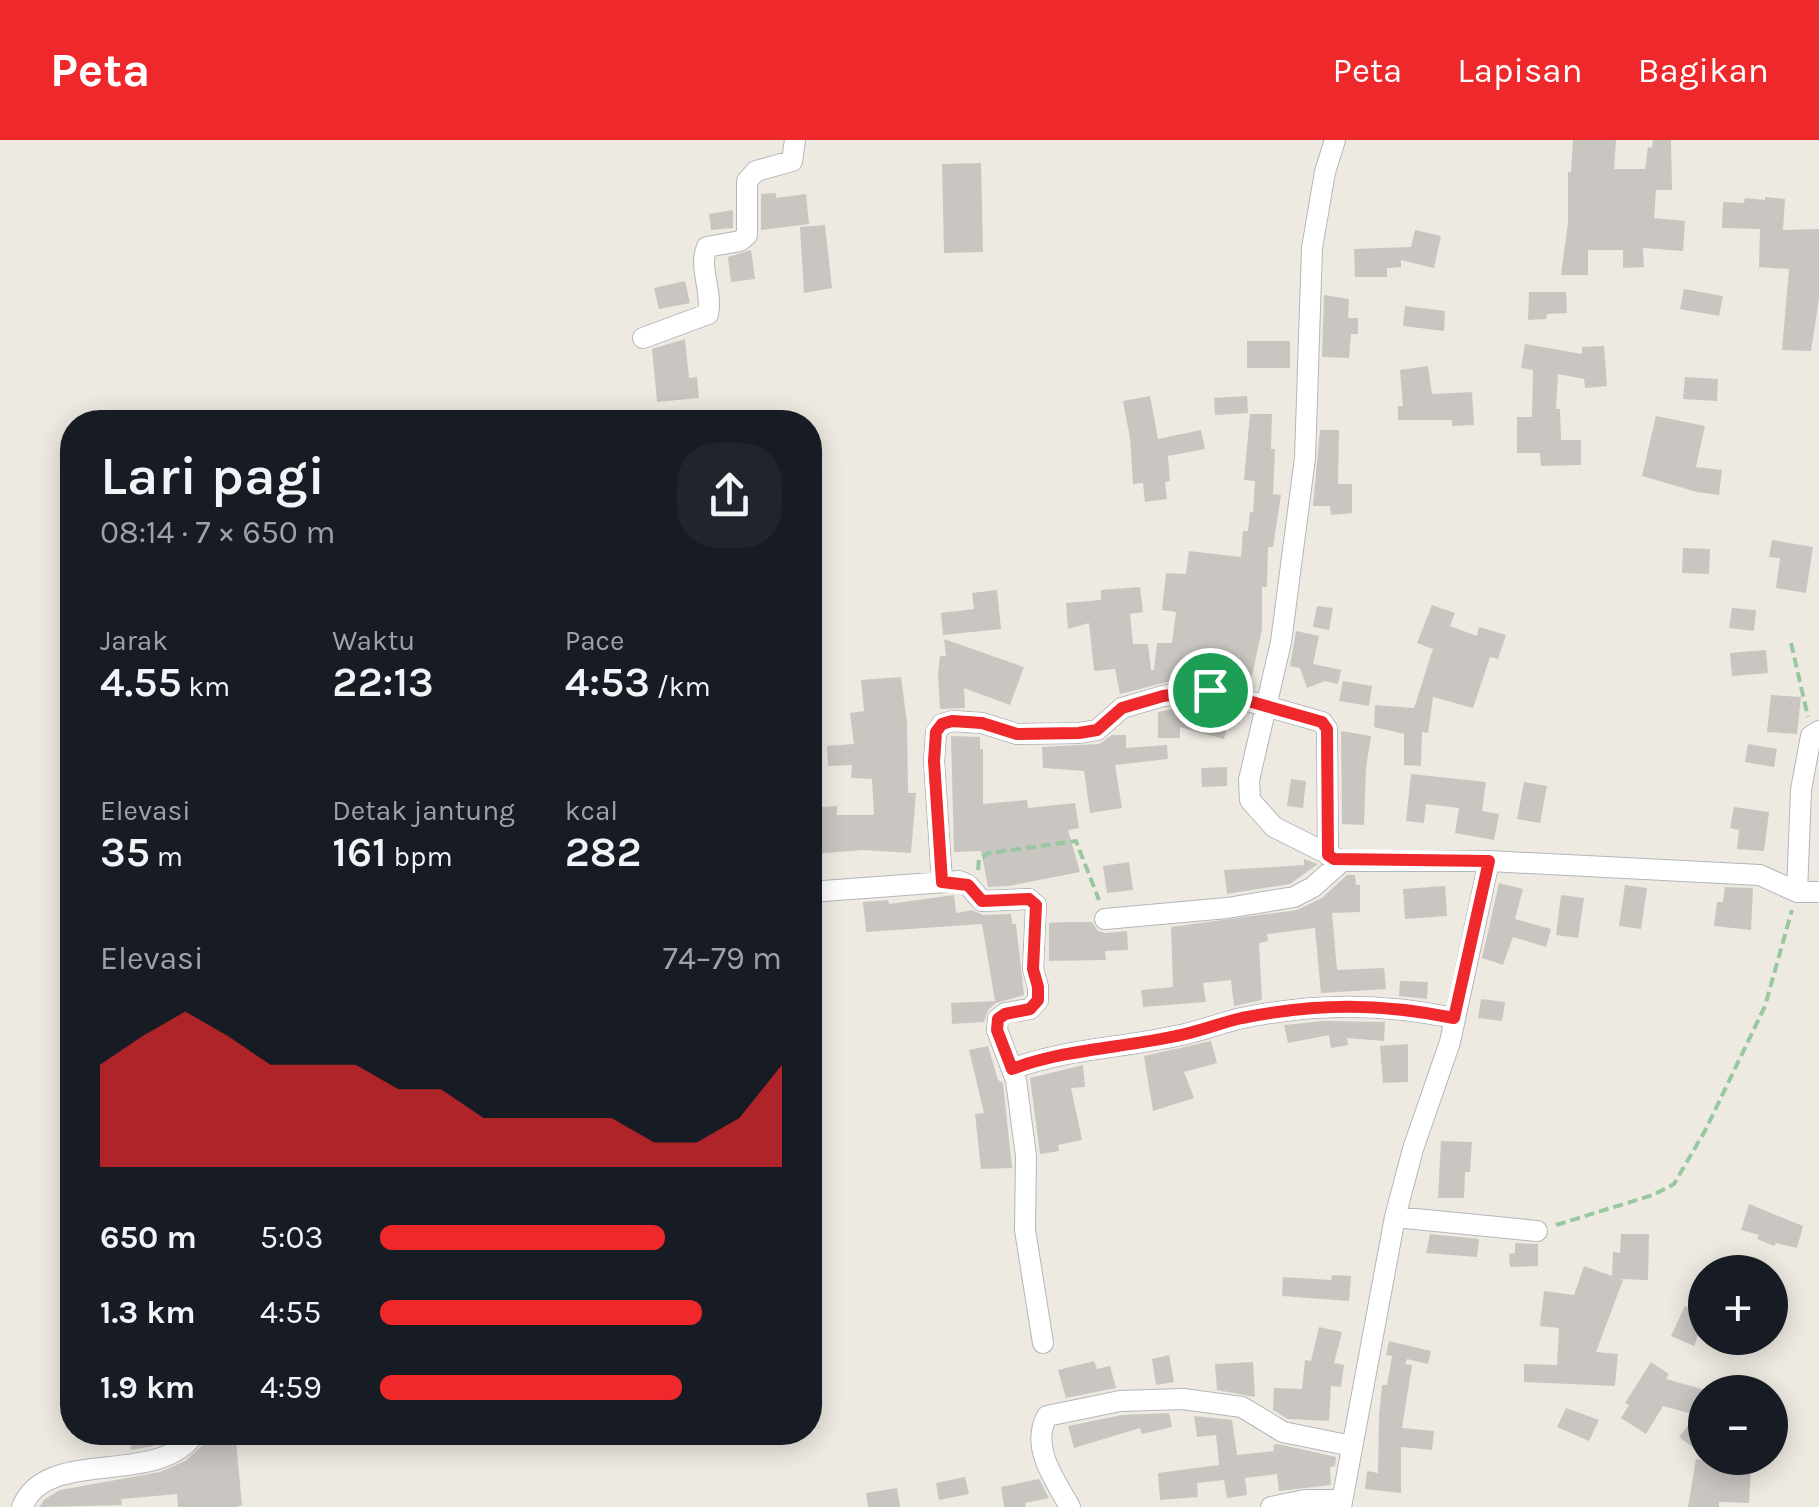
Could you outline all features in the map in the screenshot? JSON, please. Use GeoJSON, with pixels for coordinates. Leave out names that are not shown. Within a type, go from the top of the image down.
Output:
{"type":"FeatureCollection","features":[{"type":"Feature","properties":{"kind":"street"},"geometry":{"type":"LineString","coordinates":[[643,338],[708,314],[711,300],[703,256],[707,247],[740,241],[747,235],[746,180],[756,171],[792,161],[795,140]]}},
{"type":"Feature","properties":{"kind":"street"},"geometry":{"type":"LineString","coordinates":[[1335,140],[1325,172],[1312,248],[1305,458],[1281,642],[1250,780],[1250,800],[1274,827],[1335,858],[1489,861],[1760,875],[1808,892],[1802,790],[1815,734]]}},
{"type":"Feature","properties":{"kind":"street"},"geometry":{"type":"LineString","coordinates":[[942,882],[934,761],[936,732],[942,724],[982,723],[1017,734],[1079,733],[1097,730],[1122,708],[1163,696],[1210,690],[1322,722],[1327,729],[1335,858],[1314,888],[1294,897],[1227,908],[1106,919]]}},
{"type":"Feature","properties":{"kind":"street"},"geometry":{"type":"LineString","coordinates":[[1271,1507],[1305,1500],[1341,1504],[1395,1217],[1450,1042],[1489,861]]}},
{"type":"Feature","properties":{"kind":"street"},"geometry":{"type":"LineString","coordinates":[[822,891],[942,882],[968,885],[982,901],[1029,899],[1036,905],[1033,969],[1038,1000],[1030,1009],[998,1019],[997,1030],[1012,1069],[1026,1156],[1024,1230],[1043,1343]]}},
{"type":"Feature","properties":{"kind":"street"},"geometry":{"type":"LineString","coordinates":[[1012,1069],[1042,1058],[1180,1036],[1238,1019],[1306,1007],[1398,1007],[1454,1018]]}},
{"type":"Feature","properties":{"kind":"street"},"geometry":{"type":"LineString","coordinates":[[1395,1217],[1538,1232]]}},
{"type":"Feature","properties":{"kind":"street"},"geometry":{"type":"LineString","coordinates":[[1070,1507],[1044,1459],[1041,1432],[1047,1416],[1120,1400],[1183,1399],[1242,1407],[1284,1432],[1352,1446]]}},
{"type":"Feature","properties":{"kind":"street"},"geometry":{"type":"LineString","coordinates":[[22,1507],[28,1492],[53,1476],[160,1458],[185,1445]]}},
{"type":"Feature","properties":{"kind":"path"},"geometry":{"type":"LineString","coordinates":[[1790,643],[1815,734]]}},
{"type":"Feature","properties":{"kind":"path"},"geometry":{"type":"LineString","coordinates":[[982,901],[978,862],[983,855],[1069,840],[1080,846],[1106,919]]}},
{"type":"Feature","properties":{"kind":"path"},"geometry":{"type":"LineString","coordinates":[[1538,1232],[1653,1195],[1674,1184],[1706,1129],[1766,1006],[1776,961],[1808,892]]}},
{"type":"Feature","properties":{"kind":"building"},"geometry":{"type":"Polygon","coordinates":[[[1573,140],[1616,140],[1614,169],[1645,169],[1653,140],[1671,140],[1672,190],[1656,190],[1654,218],[1685,221],[1683,251],[1643,248],[1644,267],[1623,268],[1623,250],[1588,250],[1588,275],[1561,275],[1573,140]]]}},
{"type":"Feature","properties":{"kind":"building"},"geometry":{"type":"Polygon","coordinates":[[[981,163],[983,252],[944,253],[942,164],[981,163]]]}},
{"type":"Feature","properties":{"kind":"building"},"geometry":{"type":"Polygon","coordinates":[[[776,193],[776,198],[806,194],[809,224],[761,230],[761,194],[776,193]]]}},
{"type":"Feature","properties":{"kind":"building"},"geometry":{"type":"Polygon","coordinates":[[[1745,198],[1785,199],[1783,230],[1819,229],[1819,299],[1811,351],[1782,350],[1789,269],[1759,267],[1760,229],[1722,228],[1723,202],[1744,203],[1745,198]]]}},
{"type":"Feature","properties":{"kind":"building"},"geometry":{"type":"Polygon","coordinates":[[[733,210],[733,228],[711,230],[709,214],[733,210]]]}},
{"type":"Feature","properties":{"kind":"building"},"geometry":{"type":"Polygon","coordinates":[[[825,225],[832,288],[804,293],[800,227],[825,225]]]}},
{"type":"Feature","properties":{"kind":"building"},"geometry":{"type":"Polygon","coordinates":[[[1415,230],[1441,236],[1434,268],[1401,260],[1401,267],[1387,268],[1387,277],[1355,277],[1354,249],[1411,247],[1415,230]]]}},
{"type":"Feature","properties":{"kind":"building"},"geometry":{"type":"Polygon","coordinates":[[[751,250],[755,279],[731,282],[728,257],[751,250]]]}},
{"type":"Feature","properties":{"kind":"building"},"geometry":{"type":"Polygon","coordinates":[[[685,281],[690,303],[659,309],[654,288],[685,281]]]}},
{"type":"Feature","properties":{"kind":"building"},"geometry":{"type":"Polygon","coordinates":[[[1684,289],[1723,296],[1719,316],[1680,309],[1684,289]]]}},
{"type":"Feature","properties":{"kind":"building"},"geometry":{"type":"Polygon","coordinates":[[[1529,292],[1566,292],[1567,313],[1528,320],[1529,292]]]}},
{"type":"Feature","properties":{"kind":"building"},"geometry":{"type":"Polygon","coordinates":[[[1324,295],[1349,299],[1348,318],[1358,318],[1358,334],[1351,334],[1349,358],[1322,357],[1324,295]]]}},
{"type":"Feature","properties":{"kind":"building"},"geometry":{"type":"Polygon","coordinates":[[[1405,306],[1445,311],[1444,331],[1403,326],[1405,306]]]}},
{"type":"Feature","properties":{"kind":"building"},"geometry":{"type":"Polygon","coordinates":[[[685,339],[689,378],[697,377],[699,398],[657,402],[652,349],[685,339]]]}},
{"type":"Feature","properties":{"kind":"building"},"geometry":{"type":"Polygon","coordinates":[[[1247,341],[1290,341],[1290,368],[1247,368],[1247,341]]]}},
{"type":"Feature","properties":{"kind":"building"},"geometry":{"type":"Polygon","coordinates":[[[1525,344],[1582,354],[1582,347],[1604,346],[1607,386],[1585,388],[1584,379],[1558,374],[1556,409],[1560,409],[1561,440],[1581,440],[1581,465],[1541,466],[1540,453],[1517,453],[1517,417],[1532,417],[1533,370],[1521,368],[1525,344]]]}},
{"type":"Feature","properties":{"kind":"building"},"geometry":{"type":"Polygon","coordinates":[[[1428,366],[1432,394],[1472,392],[1474,425],[1452,426],[1452,420],[1398,420],[1398,406],[1403,406],[1400,370],[1428,366]]]}},
{"type":"Feature","properties":{"kind":"building"},"geometry":{"type":"Polygon","coordinates":[[[1685,377],[1718,379],[1717,401],[1683,399],[1685,377]]]}},
{"type":"Feature","properties":{"kind":"building"},"geometry":{"type":"Polygon","coordinates":[[[1150,396],[1158,439],[1201,430],[1205,449],[1168,456],[1167,499],[1145,502],[1143,483],[1133,484],[1123,401],[1150,396]]]}},
{"type":"Feature","properties":{"kind":"building"},"geometry":{"type":"Polygon","coordinates":[[[1247,396],[1248,413],[1215,415],[1214,398],[1247,396]]]}},
{"type":"Feature","properties":{"kind":"building"},"geometry":{"type":"Polygon","coordinates":[[[1250,414],[1272,414],[1273,494],[1281,495],[1273,547],[1268,547],[1267,587],[1262,587],[1262,629],[1252,676],[1233,672],[1230,682],[1208,676],[1183,678],[1120,694],[1115,669],[1094,671],[1089,623],[1068,629],[1066,603],[1101,600],[1101,590],[1140,587],[1143,612],[1130,614],[1133,644],[1148,644],[1154,670],[1157,643],[1172,643],[1176,612],[1162,610],[1166,573],[1186,574],[1189,551],[1241,557],[1243,531],[1248,531],[1253,512],[1255,481],[1244,480],[1250,414]]]}},
{"type":"Feature","properties":{"kind":"building"},"geometry":{"type":"Polygon","coordinates":[[[1656,416],[1705,426],[1696,467],[1722,470],[1719,495],[1642,476],[1656,416]]]}},
{"type":"Feature","properties":{"kind":"building"},"geometry":{"type":"Polygon","coordinates":[[[1320,430],[1339,430],[1338,484],[1352,484],[1352,513],[1331,515],[1330,506],[1313,506],[1320,430]]]}},
{"type":"Feature","properties":{"kind":"building"},"geometry":{"type":"Polygon","coordinates":[[[1772,540],[1813,547],[1806,593],[1776,588],[1780,558],[1769,557],[1772,540]]]}},
{"type":"Feature","properties":{"kind":"building"},"geometry":{"type":"Polygon","coordinates":[[[1683,548],[1710,549],[1709,574],[1682,573],[1683,548]]]}},
{"type":"Feature","properties":{"kind":"building"},"geometry":{"type":"Polygon","coordinates":[[[997,590],[1001,629],[943,635],[941,613],[974,609],[972,593],[997,590]]]}},
{"type":"Feature","properties":{"kind":"building"},"geometry":{"type":"Polygon","coordinates":[[[1432,605],[1455,613],[1450,626],[1477,636],[1479,627],[1506,635],[1498,659],[1490,657],[1473,708],[1433,697],[1428,733],[1422,732],[1421,766],[1404,765],[1404,734],[1374,727],[1375,705],[1414,708],[1433,649],[1417,643],[1432,605]]]}},
{"type":"Feature","properties":{"kind":"building"},"geometry":{"type":"Polygon","coordinates":[[[1317,606],[1333,608],[1329,630],[1313,627],[1317,606]]]}},
{"type":"Feature","properties":{"kind":"building"},"geometry":{"type":"Polygon","coordinates":[[[1732,608],[1756,610],[1754,631],[1729,628],[1732,608]]]}},
{"type":"Feature","properties":{"kind":"building"},"geometry":{"type":"Polygon","coordinates":[[[1296,631],[1319,636],[1313,664],[1341,670],[1338,684],[1325,681],[1307,688],[1300,668],[1290,666],[1296,631]]]}},
{"type":"Feature","properties":{"kind":"building"},"geometry":{"type":"Polygon","coordinates":[[[944,639],[1024,667],[1010,705],[964,688],[965,708],[940,709],[938,674],[940,656],[946,656],[944,639]]]}},
{"type":"Feature","properties":{"kind":"building"},"geometry":{"type":"Polygon","coordinates":[[[1766,650],[1768,673],[1732,676],[1730,653],[1766,650]]]}},
{"type":"Feature","properties":{"kind":"building"},"geometry":{"type":"Polygon","coordinates":[[[901,677],[907,723],[908,793],[916,793],[911,853],[863,850],[822,853],[822,807],[837,806],[837,815],[874,815],[872,779],[851,778],[852,765],[828,766],[827,746],[854,744],[850,713],[864,711],[861,680],[901,677]]]}},
{"type":"Feature","properties":{"kind":"building"},"geometry":{"type":"Polygon","coordinates":[[[1343,681],[1372,686],[1369,706],[1339,701],[1343,681]]]}},
{"type":"Feature","properties":{"kind":"building"},"geometry":{"type":"Polygon","coordinates":[[[1771,695],[1801,697],[1797,734],[1767,732],[1771,695]]]}},
{"type":"Feature","properties":{"kind":"building"},"geometry":{"type":"Polygon","coordinates":[[[1178,708],[1230,716],[1224,739],[1180,727],[1180,738],[1158,738],[1158,712],[1178,708]]]}},
{"type":"Feature","properties":{"kind":"building"},"geometry":{"type":"Polygon","coordinates":[[[1341,731],[1371,736],[1364,825],[1342,824],[1341,731]]]}},
{"type":"Feature","properties":{"kind":"building"},"geometry":{"type":"Polygon","coordinates":[[[1112,735],[1126,735],[1126,748],[1167,745],[1168,759],[1115,765],[1122,808],[1090,813],[1084,771],[1043,768],[1042,747],[1099,744],[1112,735]]]}},
{"type":"Feature","properties":{"kind":"building"},"geometry":{"type":"Polygon","coordinates":[[[951,736],[980,737],[983,804],[1027,800],[1028,808],[1075,803],[1079,828],[1068,830],[1080,872],[988,887],[981,851],[954,852],[951,736]]]}},
{"type":"Feature","properties":{"kind":"building"},"geometry":{"type":"Polygon","coordinates":[[[1748,744],[1777,749],[1774,767],[1745,762],[1748,744]]]}},
{"type":"Feature","properties":{"kind":"building"},"geometry":{"type":"Polygon","coordinates":[[[1227,767],[1227,786],[1202,787],[1201,768],[1227,767]]]}},
{"type":"Feature","properties":{"kind":"building"},"geometry":{"type":"Polygon","coordinates":[[[1411,774],[1486,782],[1482,811],[1499,814],[1494,840],[1455,833],[1459,808],[1426,804],[1424,823],[1406,821],[1411,774]]]}},
{"type":"Feature","properties":{"kind":"building"},"geometry":{"type":"Polygon","coordinates":[[[1291,779],[1306,781],[1303,808],[1287,806],[1291,779]]]}},
{"type":"Feature","properties":{"kind":"building"},"geometry":{"type":"Polygon","coordinates":[[[1524,782],[1547,786],[1540,823],[1517,819],[1524,782]]]}},
{"type":"Feature","properties":{"kind":"building"},"geometry":{"type":"Polygon","coordinates":[[[1734,807],[1769,812],[1764,851],[1737,849],[1739,830],[1730,828],[1734,807]]]}},
{"type":"Feature","properties":{"kind":"building"},"geometry":{"type":"Polygon","coordinates":[[[1304,859],[1318,864],[1290,884],[1227,894],[1224,870],[1304,865],[1304,859]]]}},
{"type":"Feature","properties":{"kind":"building"},"geometry":{"type":"Polygon","coordinates":[[[1129,862],[1133,890],[1107,893],[1103,866],[1129,862]]]}},
{"type":"Feature","properties":{"kind":"building"},"geometry":{"type":"Polygon","coordinates":[[[1347,875],[1355,875],[1356,885],[1360,885],[1360,912],[1332,913],[1337,970],[1384,968],[1386,989],[1321,993],[1315,928],[1267,934],[1268,941],[1259,943],[1262,1000],[1234,1006],[1231,980],[1203,983],[1206,1002],[1143,1007],[1141,990],[1173,987],[1171,927],[1297,910],[1322,898],[1347,875]]]}},
{"type":"Feature","properties":{"kind":"building"},"geometry":{"type":"Polygon","coordinates":[[[1499,883],[1523,889],[1515,919],[1551,929],[1546,947],[1513,937],[1503,965],[1482,958],[1499,883]]]}},
{"type":"Feature","properties":{"kind":"building"},"geometry":{"type":"Polygon","coordinates":[[[1625,885],[1647,888],[1641,929],[1619,926],[1625,885]]]}},
{"type":"Feature","properties":{"kind":"building"},"geometry":{"type":"Polygon","coordinates":[[[1445,886],[1447,916],[1405,919],[1403,889],[1445,886]]]}},
{"type":"Feature","properties":{"kind":"building"},"geometry":{"type":"Polygon","coordinates":[[[1725,887],[1753,888],[1751,930],[1714,926],[1717,902],[1723,902],[1725,887]]]}},
{"type":"Feature","properties":{"kind":"building"},"geometry":{"type":"Polygon","coordinates":[[[954,895],[956,913],[972,910],[983,915],[1011,914],[1012,924],[1016,924],[1024,995],[996,1003],[988,1010],[984,1022],[952,1024],[951,1003],[995,1001],[982,924],[866,932],[863,902],[888,900],[889,904],[954,895]]]}},
{"type":"Feature","properties":{"kind":"building"},"geometry":{"type":"Polygon","coordinates":[[[1561,895],[1584,898],[1578,938],[1556,935],[1561,895]]]}},
{"type":"Feature","properties":{"kind":"building"},"geometry":{"type":"Polygon","coordinates":[[[1092,922],[1105,933],[1127,931],[1128,950],[1105,951],[1106,960],[1049,961],[1049,923],[1092,922]]]}},
{"type":"Feature","properties":{"kind":"building"},"geometry":{"type":"Polygon","coordinates":[[[1400,981],[1428,982],[1427,999],[1399,996],[1400,981]]]}},
{"type":"Feature","properties":{"kind":"building"},"geometry":{"type":"Polygon","coordinates":[[[1481,999],[1505,1002],[1502,1021],[1478,1018],[1481,999]]]}},
{"type":"Feature","properties":{"kind":"building"},"geometry":{"type":"Polygon","coordinates":[[[1385,1022],[1384,1041],[1347,1038],[1348,1045],[1331,1048],[1329,1035],[1288,1043],[1284,1025],[1385,1022]]]}},
{"type":"Feature","properties":{"kind":"building"},"geometry":{"type":"Polygon","coordinates":[[[1211,1041],[1217,1063],[1184,1072],[1194,1098],[1153,1111],[1144,1056],[1211,1041]]]}},
{"type":"Feature","properties":{"kind":"building"},"geometry":{"type":"Polygon","coordinates":[[[1408,1044],[1408,1082],[1383,1083],[1380,1046],[1408,1044]]]}},
{"type":"Feature","properties":{"kind":"building"},"geometry":{"type":"Polygon","coordinates":[[[988,1046],[998,1080],[1003,1083],[1012,1168],[981,1169],[975,1114],[984,1113],[969,1050],[988,1046]]]}},
{"type":"Feature","properties":{"kind":"building"},"geometry":{"type":"Polygon","coordinates":[[[1083,1065],[1085,1087],[1071,1088],[1082,1140],[1058,1145],[1059,1151],[1040,1154],[1030,1078],[1083,1065]]]}},
{"type":"Feature","properties":{"kind":"building"},"geometry":{"type":"Polygon","coordinates":[[[1441,1141],[1472,1142],[1464,1198],[1438,1198],[1441,1141]]]}},
{"type":"Feature","properties":{"kind":"building"},"geometry":{"type":"Polygon","coordinates":[[[1749,1204],[1803,1226],[1797,1248],[1776,1243],[1774,1246],[1757,1239],[1759,1235],[1741,1230],[1749,1204]]]}},
{"type":"Feature","properties":{"kind":"building"},"geometry":{"type":"Polygon","coordinates":[[[1430,1234],[1479,1239],[1477,1257],[1426,1253],[1430,1234]]]}},
{"type":"Feature","properties":{"kind":"building"},"geometry":{"type":"Polygon","coordinates":[[[1621,1234],[1649,1234],[1648,1280],[1620,1279],[1623,1280],[1596,1352],[1618,1354],[1615,1386],[1524,1382],[1524,1364],[1557,1365],[1559,1328],[1540,1326],[1544,1291],[1574,1295],[1584,1266],[1612,1276],[1613,1252],[1620,1253],[1621,1234]]]}},
{"type":"Feature","properties":{"kind":"building"},"geometry":{"type":"Polygon","coordinates":[[[1515,1243],[1538,1244],[1538,1266],[1510,1267],[1509,1254],[1515,1253],[1515,1243]]]}},
{"type":"Feature","properties":{"kind":"building"},"geometry":{"type":"Polygon","coordinates":[[[1332,1275],[1351,1276],[1349,1301],[1282,1296],[1283,1277],[1331,1280],[1332,1275]]]}},
{"type":"Feature","properties":{"kind":"building"},"geometry":{"type":"Polygon","coordinates":[[[1685,1306],[1688,1307],[1688,1343],[1671,1336],[1685,1306]]]}},
{"type":"Feature","properties":{"kind":"building"},"geometry":{"type":"Polygon","coordinates":[[[1319,1327],[1342,1332],[1334,1363],[1344,1365],[1341,1387],[1331,1386],[1329,1421],[1288,1419],[1273,1410],[1274,1388],[1302,1389],[1305,1360],[1311,1361],[1319,1327]]]}},
{"type":"Feature","properties":{"kind":"building"},"geometry":{"type":"Polygon","coordinates":[[[1389,1341],[1431,1351],[1428,1364],[1407,1359],[1405,1364],[1412,1365],[1402,1428],[1434,1431],[1432,1450],[1401,1447],[1401,1493],[1365,1489],[1367,1471],[1378,1473],[1382,1385],[1387,1385],[1392,1356],[1386,1355],[1389,1341]]]}},
{"type":"Feature","properties":{"kind":"building"},"geometry":{"type":"Polygon","coordinates":[[[1169,1355],[1174,1382],[1156,1385],[1152,1359],[1169,1355]]]}},
{"type":"Feature","properties":{"kind":"building"},"geometry":{"type":"Polygon","coordinates":[[[1094,1361],[1097,1369],[1110,1366],[1116,1388],[1066,1398],[1058,1370],[1094,1361]]]}},
{"type":"Feature","properties":{"kind":"building"},"geometry":{"type":"Polygon","coordinates":[[[1253,1362],[1255,1397],[1217,1390],[1215,1364],[1253,1362]]]}},
{"type":"Feature","properties":{"kind":"building"},"geometry":{"type":"Polygon","coordinates":[[[1651,1362],[1669,1374],[1666,1379],[1688,1385],[1688,1413],[1663,1406],[1646,1434],[1621,1418],[1629,1405],[1625,1403],[1651,1362]]]}},
{"type":"Feature","properties":{"kind":"building"},"geometry":{"type":"Polygon","coordinates":[[[1566,1408],[1599,1420],[1589,1441],[1557,1427],[1566,1408]]]}},
{"type":"Feature","properties":{"kind":"building"},"geometry":{"type":"Polygon","coordinates":[[[1169,1413],[1172,1427],[1142,1434],[1140,1428],[1074,1448],[1068,1426],[1122,1415],[1169,1413]]]}},
{"type":"Feature","properties":{"kind":"building"},"geometry":{"type":"Polygon","coordinates":[[[1194,1416],[1232,1420],[1237,1455],[1274,1451],[1273,1445],[1278,1444],[1336,1457],[1335,1466],[1330,1467],[1331,1485],[1279,1491],[1277,1474],[1245,1478],[1247,1495],[1227,1498],[1224,1480],[1197,1483],[1198,1497],[1160,1500],[1158,1473],[1219,1465],[1216,1435],[1197,1437],[1194,1416]]]}},
{"type":"Feature","properties":{"kind":"building"},"geometry":{"type":"Polygon","coordinates":[[[1688,1425],[1688,1444],[1679,1437],[1688,1425]]]}},
{"type":"Feature","properties":{"kind":"building"},"geometry":{"type":"Polygon","coordinates":[[[131,1445],[155,1445],[153,1446],[131,1450],[131,1445]]]}},
{"type":"Feature","properties":{"kind":"building"},"geometry":{"type":"Polygon","coordinates":[[[203,1445],[236,1445],[242,1505],[178,1507],[177,1494],[121,1499],[122,1505],[39,1507],[60,1490],[160,1472],[185,1461],[203,1445]]]}},
{"type":"Feature","properties":{"kind":"building"},"geometry":{"type":"Polygon","coordinates":[[[1693,1475],[1751,1475],[1749,1503],[1688,1507],[1693,1475]]]}},
{"type":"Feature","properties":{"kind":"building"},"geometry":{"type":"Polygon","coordinates":[[[965,1477],[969,1494],[939,1500],[936,1483],[965,1477]]]}},
{"type":"Feature","properties":{"kind":"building"},"geometry":{"type":"Polygon","coordinates":[[[1039,1479],[1049,1498],[1025,1503],[1026,1507],[1004,1507],[1001,1487],[1039,1479]]]}},
{"type":"Feature","properties":{"kind":"building"},"geometry":{"type":"Polygon","coordinates":[[[897,1488],[900,1507],[868,1507],[866,1493],[897,1488]]]}},
{"type":"Feature","properties":{"kind":"route"},"geometry":{"type":"LineString","coordinates":[[1210,690],[1322,722],[1328,738],[1328,855],[1334,859],[1489,861],[1454,1018],[1398,1007],[1306,1007],[1238,1019],[1180,1036],[1042,1058],[1012,1069],[997,1030],[998,1019],[1030,1009],[1038,1000],[1033,969],[1036,905],[1029,899],[982,901],[968,885],[942,882],[934,761],[936,732],[942,724],[952,721],[982,723],[1017,734],[1079,733],[1097,730],[1122,708],[1163,696],[1210,690]]}}]}
